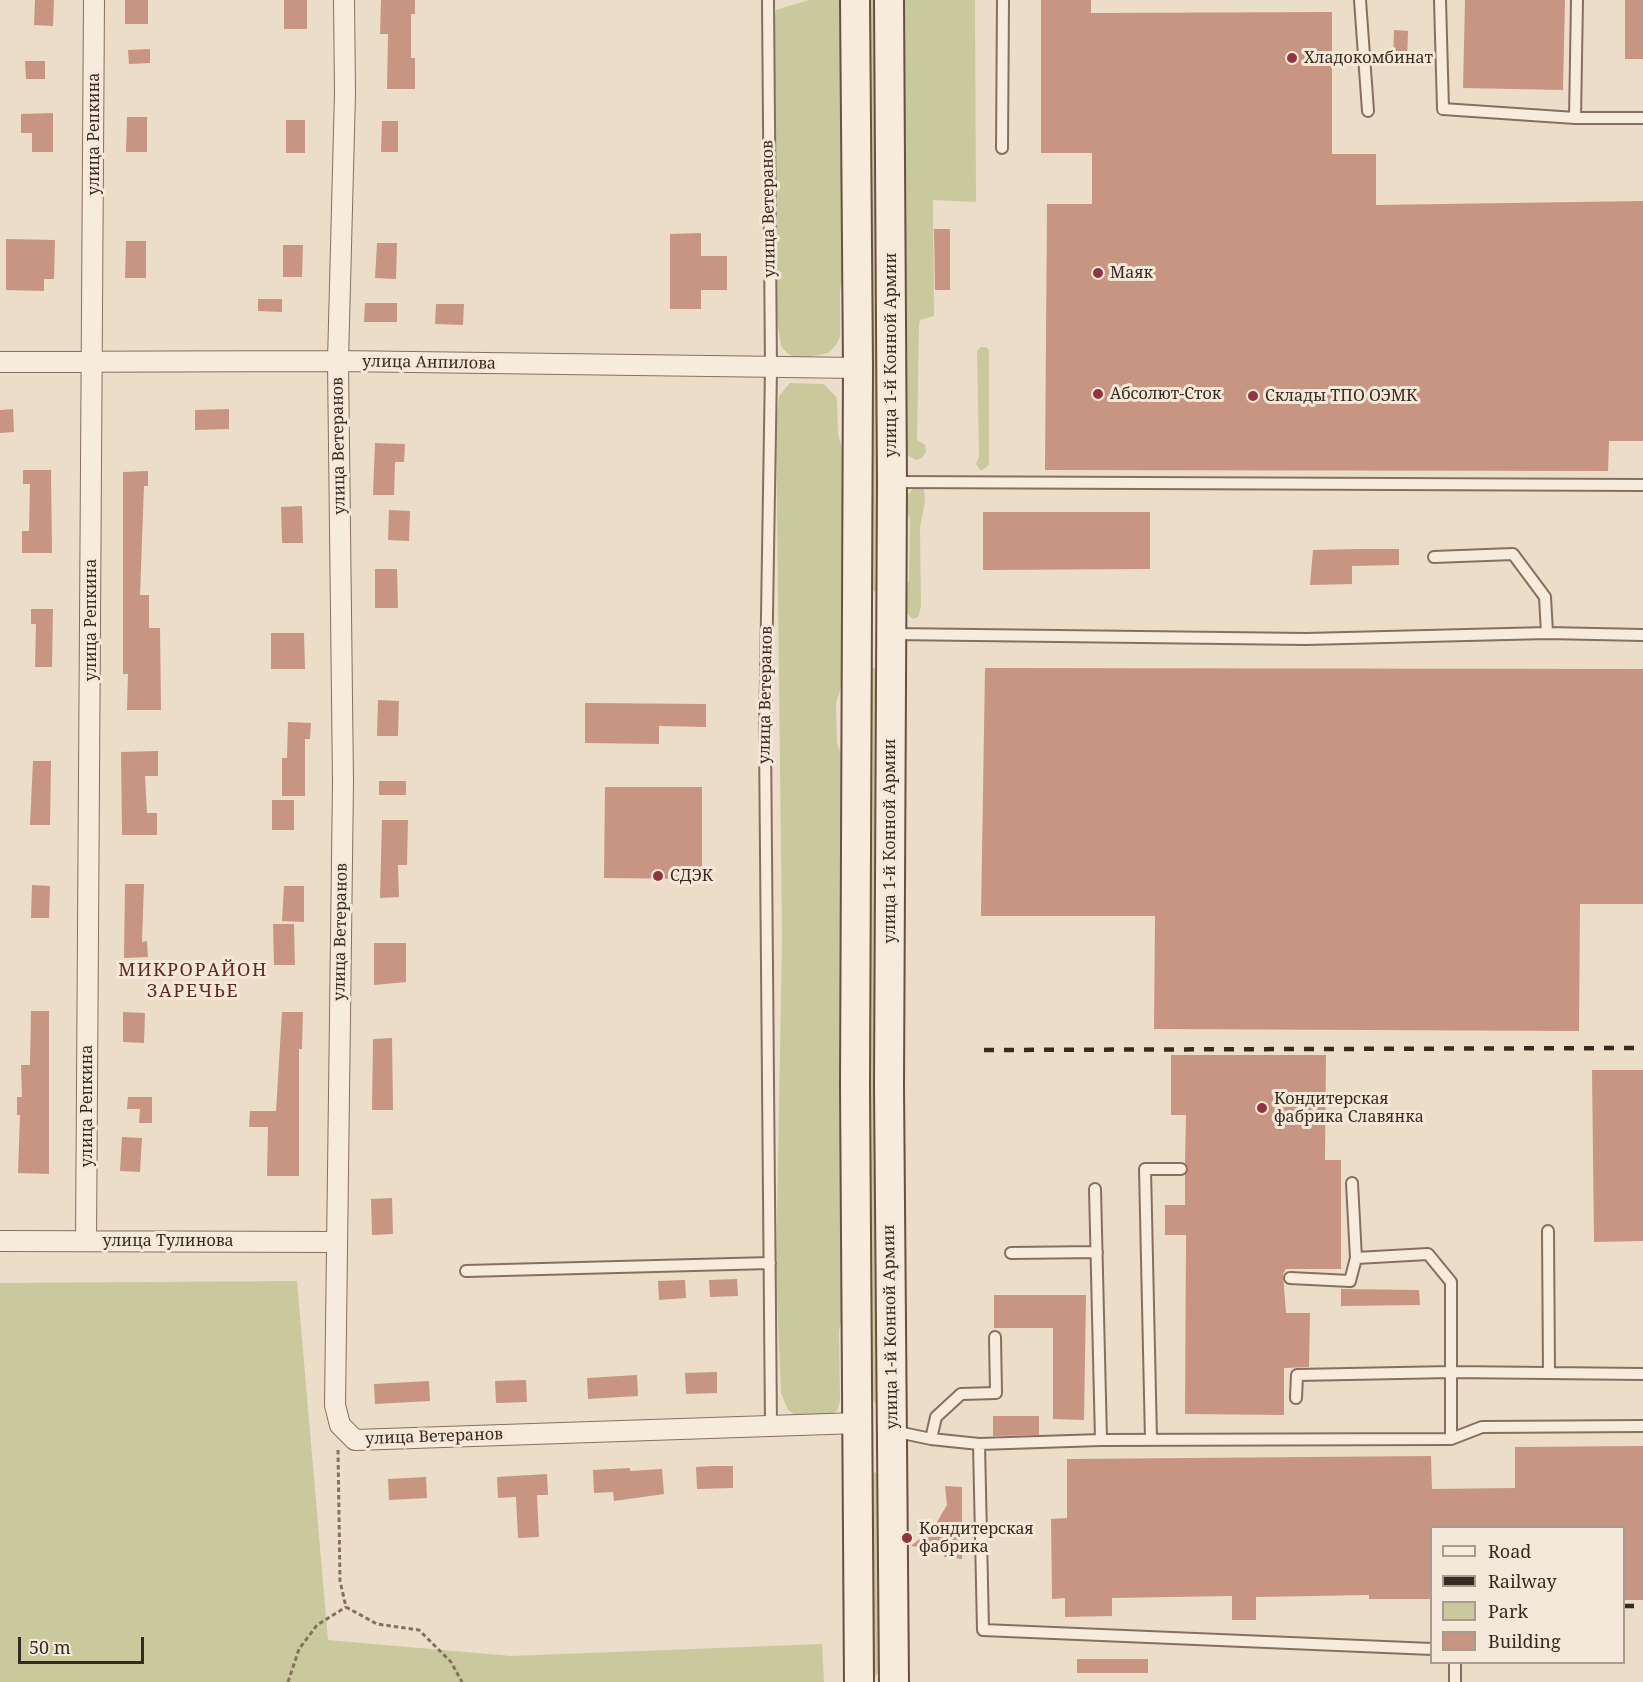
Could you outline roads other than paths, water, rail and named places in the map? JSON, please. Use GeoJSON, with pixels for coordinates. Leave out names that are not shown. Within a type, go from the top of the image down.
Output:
{"type":"FeatureCollection","features":[{"type":"Feature","properties":{"kind":"main road","name":"улица 1-й Конной Армии"},"geometry":{"type":"LineString","coordinates":[[855,0],[858,368],[855,1085],[859,1682]]}},
{"type":"Feature","properties":{"kind":"main road","name":"улица 1-й Конной Армии"},"geometry":{"type":"LineString","coordinates":[[889,0],[892,482],[889,1085],[894,1682]]}},
{"type":"Feature","properties":{"kind":"main road"},"geometry":{"type":"LineString","coordinates":[[857,634],[892,634]]}},
{"type":"Feature","properties":{"kind":"main road"},"geometry":{"type":"LineString","coordinates":[[858,1427],[892,1431]]}},
{"type":"Feature","properties":{"kind":"street","name":"улица Репкина"},"geometry":{"type":"LineString","coordinates":[[86,1241],[94,0]]}},
{"type":"Feature","properties":{"kind":"street","name":"улица Ветеранов"},"geometry":{"type":"LineString","coordinates":[[344,0],[345,93],[338,361],[343,782],[335,1405],[340,1425],[356,1440],[771,1425],[858,1427]]}},
{"type":"Feature","properties":{"kind":"street","name":"улица Анпилова"},"geometry":{"type":"LineString","coordinates":[[0,362],[338,361],[858,368]]}},
{"type":"Feature","properties":{"kind":"street","name":"улица Тулинова"},"geometry":{"type":"LineString","coordinates":[[0,1241],[336,1242]]}},
{"type":"Feature","properties":{"kind":"lane","name":"улица Ветеранов"},"geometry":{"type":"LineString","coordinates":[[768,0],[771,368],[765,738],[771,1425]]}},
{"type":"Feature","properties":{"kind":"lane"},"geometry":{"type":"LineString","coordinates":[[1002,148],[1003,0]]}},
{"type":"Feature","properties":{"kind":"lane"},"geometry":{"type":"LineString","coordinates":[[1360,0],[1368,111]]}},
{"type":"Feature","properties":{"kind":"lane"},"geometry":{"type":"LineString","coordinates":[[1440,0],[1443,109],[1575,118],[1643,118]]}},
{"type":"Feature","properties":{"kind":"lane"},"geometry":{"type":"LineString","coordinates":[[1575,118],[1577,0]]}},
{"type":"Feature","properties":{"kind":"lane"},"geometry":{"type":"LineString","coordinates":[[892,482],[1643,485]]}},
{"type":"Feature","properties":{"kind":"lane"},"geometry":{"type":"LineString","coordinates":[[1434,557],[1513,554],[1545,597],[1546,633]]}},
{"type":"Feature","properties":{"kind":"lane"},"geometry":{"type":"LineString","coordinates":[[892,634],[1306,639],[1546,633],[1643,634]]}},
{"type":"Feature","properties":{"kind":"lane"},"geometry":{"type":"LineString","coordinates":[[1151,1440],[1145,1169],[1181,1169]]}},
{"type":"Feature","properties":{"kind":"lane"},"geometry":{"type":"LineString","coordinates":[[1290,1278],[1350,1281],[1356,1258],[1352,1182]]}},
{"type":"Feature","properties":{"kind":"lane"},"geometry":{"type":"LineString","coordinates":[[1095,1189],[1101,1440]]}},
{"type":"Feature","properties":{"kind":"lane"},"geometry":{"type":"LineString","coordinates":[[1548,1231],[1550,1373]]}},
{"type":"Feature","properties":{"kind":"lane"},"geometry":{"type":"LineString","coordinates":[[1011,1253],[1097,1252]]}},
{"type":"Feature","properties":{"kind":"lane"},"geometry":{"type":"LineString","coordinates":[[1356,1258],[1428,1254],[1451,1282],[1451,1439]]}},
{"type":"Feature","properties":{"kind":"lane"},"geometry":{"type":"LineString","coordinates":[[466,1271],[770,1263]]}},
{"type":"Feature","properties":{"kind":"lane"},"geometry":{"type":"LineString","coordinates":[[931,1439],[936,1417],[961,1394],[996,1393],[995,1337]]}},
{"type":"Feature","properties":{"kind":"lane"},"geometry":{"type":"LineString","coordinates":[[1296,1398],[1297,1375],[1451,1372],[1643,1374]]}},
{"type":"Feature","properties":{"kind":"lane"},"geometry":{"type":"LineString","coordinates":[[892,1431],[931,1439],[979,1444],[1101,1440],[1451,1439],[1482,1427],[1643,1426]]}},
{"type":"Feature","properties":{"kind":"lane"},"geometry":{"type":"LineString","coordinates":[[979,1444],[983,1630],[1430,1649]]}},
{"type":"Feature","properties":{"kind":"lane"},"geometry":{"type":"LineString","coordinates":[[1455,1664],[1455,1682]]}},
{"type":"Feature","properties":{"kind":"railway"},"geometry":{"type":"LineString","coordinates":[[984,1050],[1643,1048]]}},
{"type":"Feature","properties":{"kind":"railway"},"geometry":{"type":"LineString","coordinates":[[1625,1606],[1643,1606]]}},
{"type":"Feature","properties":{"kind":"place","name":"Хладокомбинат"},"geometry":{"type":"Point","coordinates":[1292,58]}},
{"type":"Feature","properties":{"kind":"place","name":"Маяк"},"geometry":{"type":"Point","coordinates":[1098,273]}},
{"type":"Feature","properties":{"kind":"place","name":"Абсолют-Сток"},"geometry":{"type":"Point","coordinates":[1098,394]}},
{"type":"Feature","properties":{"kind":"place","name":"Склады ТПО ОЭМК"},"geometry":{"type":"Point","coordinates":[1253,396]}},
{"type":"Feature","properties":{"kind":"place","name":"СДЭК"},"geometry":{"type":"Point","coordinates":[658,876]}},
{"type":"Feature","properties":{"kind":"place","name":"Кондитерская фабрика Славянка"},"geometry":{"type":"Point","coordinates":[1262,1108]}},
{"type":"Feature","properties":{"kind":"place","name":"Кондитерская фабрика"},"geometry":{"type":"Point","coordinates":[907,1538]}},
{"type":"Feature","properties":{"kind":"district","name":"МИКРОРАЙОН ЗАРЕЧЬЕ"},"geometry":{"type":"Point","coordinates":[193,981]}}]}
